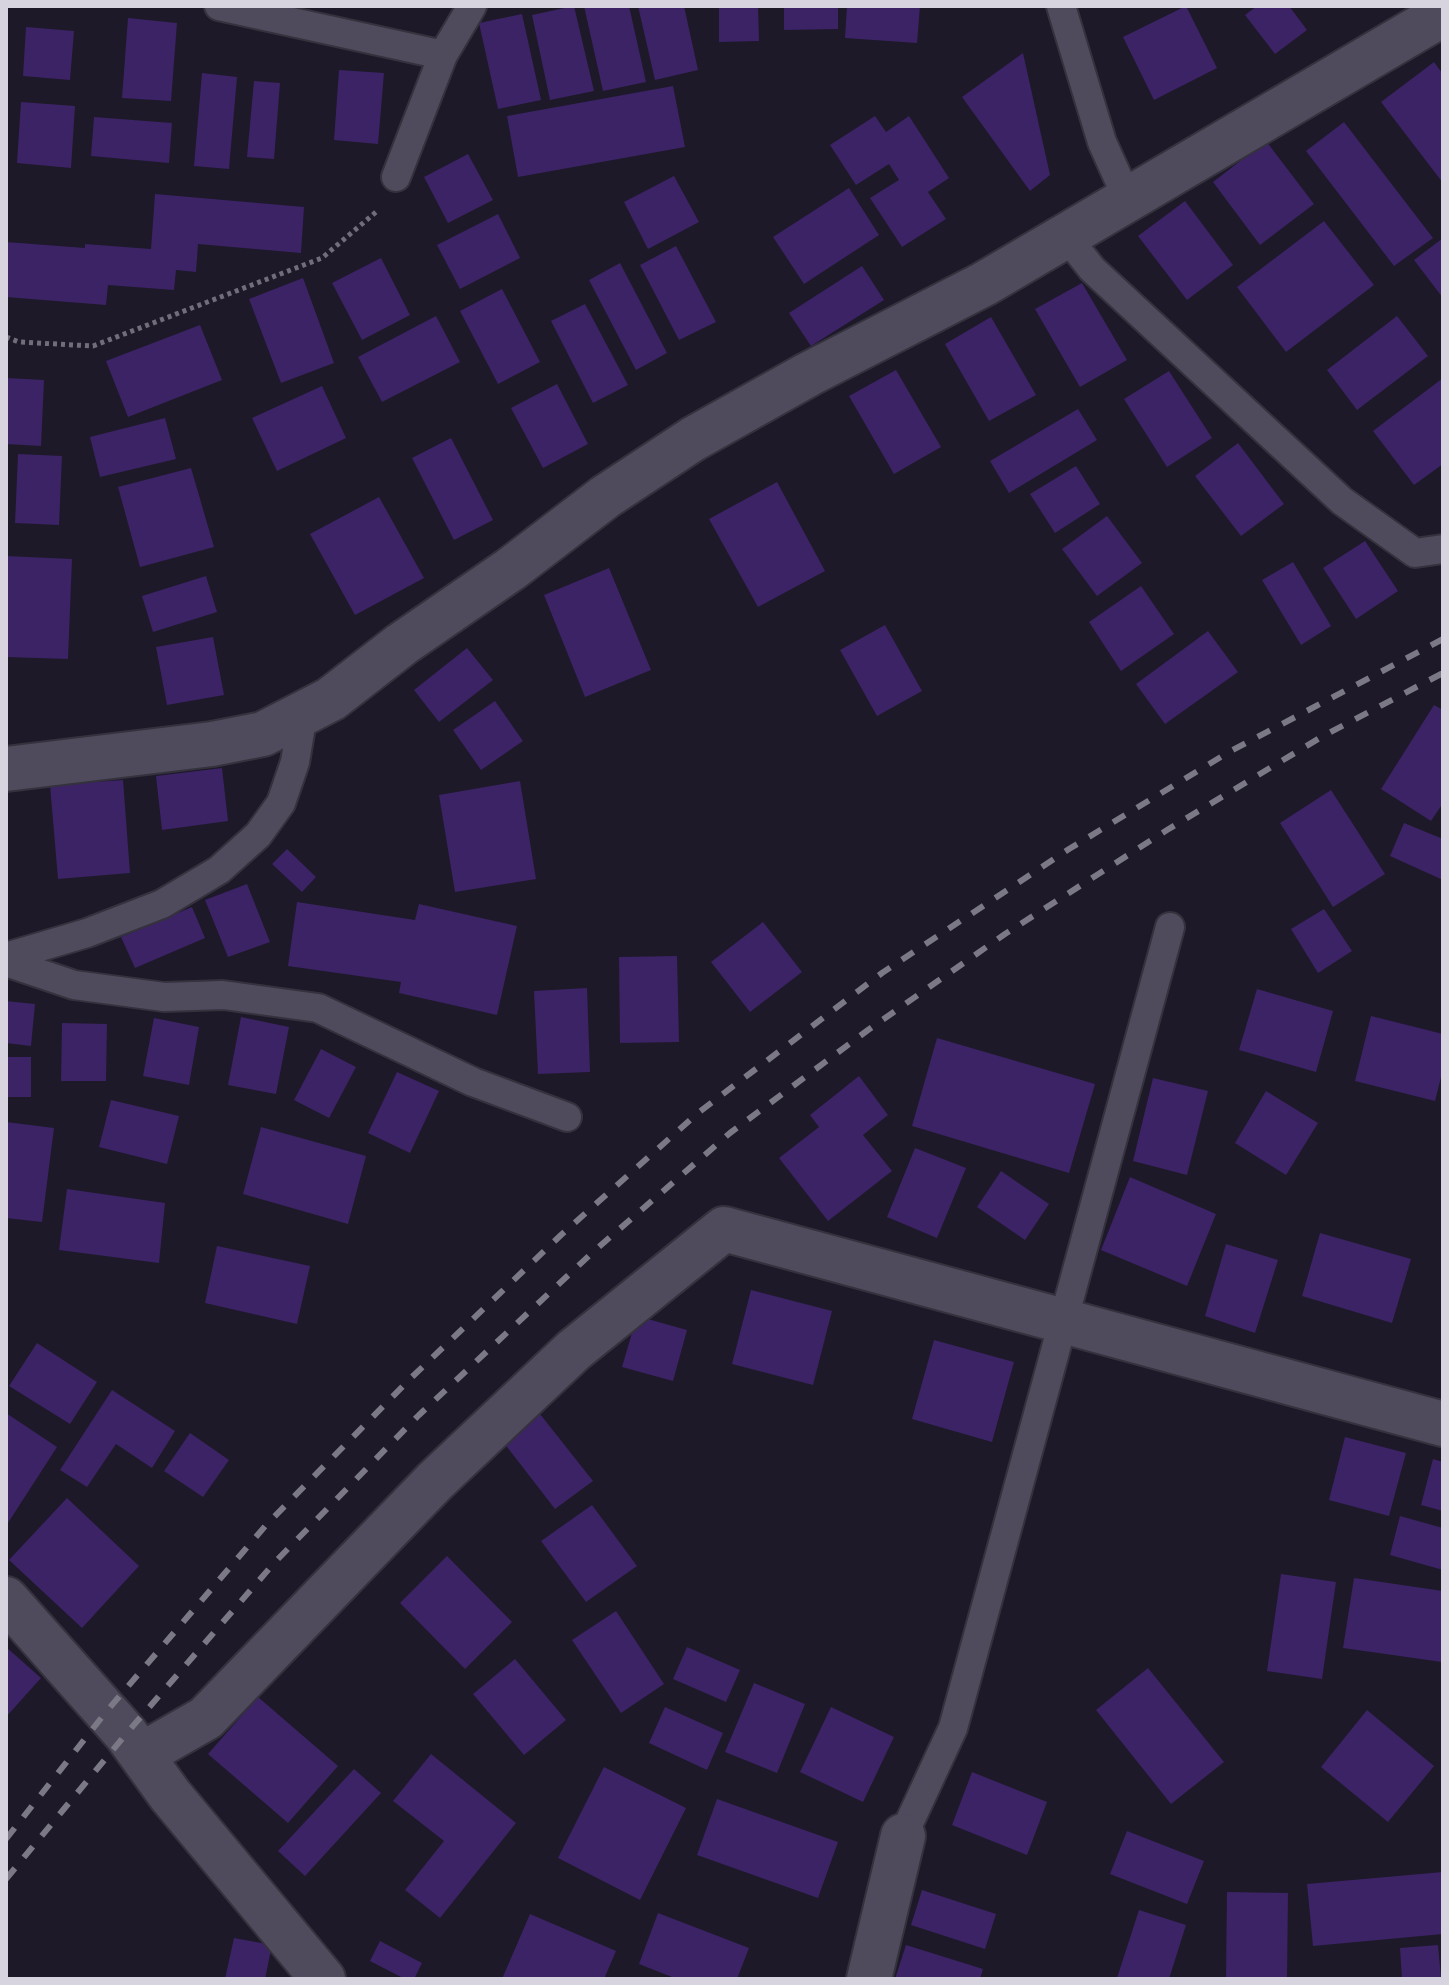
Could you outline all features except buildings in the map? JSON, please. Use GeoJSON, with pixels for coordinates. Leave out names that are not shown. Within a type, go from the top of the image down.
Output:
{"type":"FeatureCollection","features":[{"type":"Feature","properties":{"kind":"street"},"geometry":{"type":"LineString","coordinates":[[6,769],[212,744],[263,734],[303,714],[331,699],[605,497],[693,439],[809,374],[984,284],[1443,14]]}},
{"type":"Feature","properties":{"kind":"street"},"geometry":{"type":"LineString","coordinates":[[143,1754],[206,1718],[435,1481],[574,1350],[724,1229],[1443,1424]]}},
{"type":"Feature","properties":{"kind":"street"},"geometry":{"type":"LineString","coordinates":[[6,1599],[143,1754],[170,1795],[323,1979]]}},
{"type":"Feature","properties":{"kind":"street"},"geometry":{"type":"LineString","coordinates":[[869,1979],[903,1836]]}},
{"type":"Feature","properties":{"kind":"lane"},"geometry":{"type":"LineString","coordinates":[[219,6],[443,55]]}},
{"type":"Feature","properties":{"kind":"lane"},"geometry":{"type":"LineString","coordinates":[[396,177],[443,55],[472,6]]}},
{"type":"Feature","properties":{"kind":"lane"},"geometry":{"type":"LineString","coordinates":[[1061,6],[1102,142],[1128,200]]}},
{"type":"Feature","properties":{"kind":"lane"},"geometry":{"type":"LineString","coordinates":[[1066,236],[1092,269],[1342,501],[1415,553],[1443,549]]}},
{"type":"Feature","properties":{"kind":"lane"},"geometry":{"type":"LineString","coordinates":[[6,960],[162,904],[219,870],[258,835],[281,803],[295,762],[303,714]]}},
{"type":"Feature","properties":{"kind":"lane"},"geometry":{"type":"LineString","coordinates":[[903,1836],[953,1728],[1170,927]]}},
{"type":"Feature","properties":{"kind":"lane"},"geometry":{"type":"LineString","coordinates":[[6,960],[74,985],[164,997],[223,995],[318,1008],[473,1082],[567,1117]]}},
{"type":"Feature","properties":{"kind":"path"},"geometry":{"type":"LineString","coordinates":[[6,337],[19,342],[93,346],[322,258],[376,212],[396,177]]}},
{"type":"Feature","properties":{"kind":"railway"},"geometry":{"type":"LineString","coordinates":[[6,1839],[106,1712],[267,1524],[412,1377],[561,1235],[698,1113],[882,973],[1069,849],[1229,752],[1443,639]]}},
{"type":"Feature","properties":{"kind":"railway"},"geometry":{"type":"LineString","coordinates":[[6,1879],[275,1562],[419,1415],[593,1252],[730,1133],[868,1030],[1005,934],[1167,830],[1323,736],[1443,673]]}}]}
